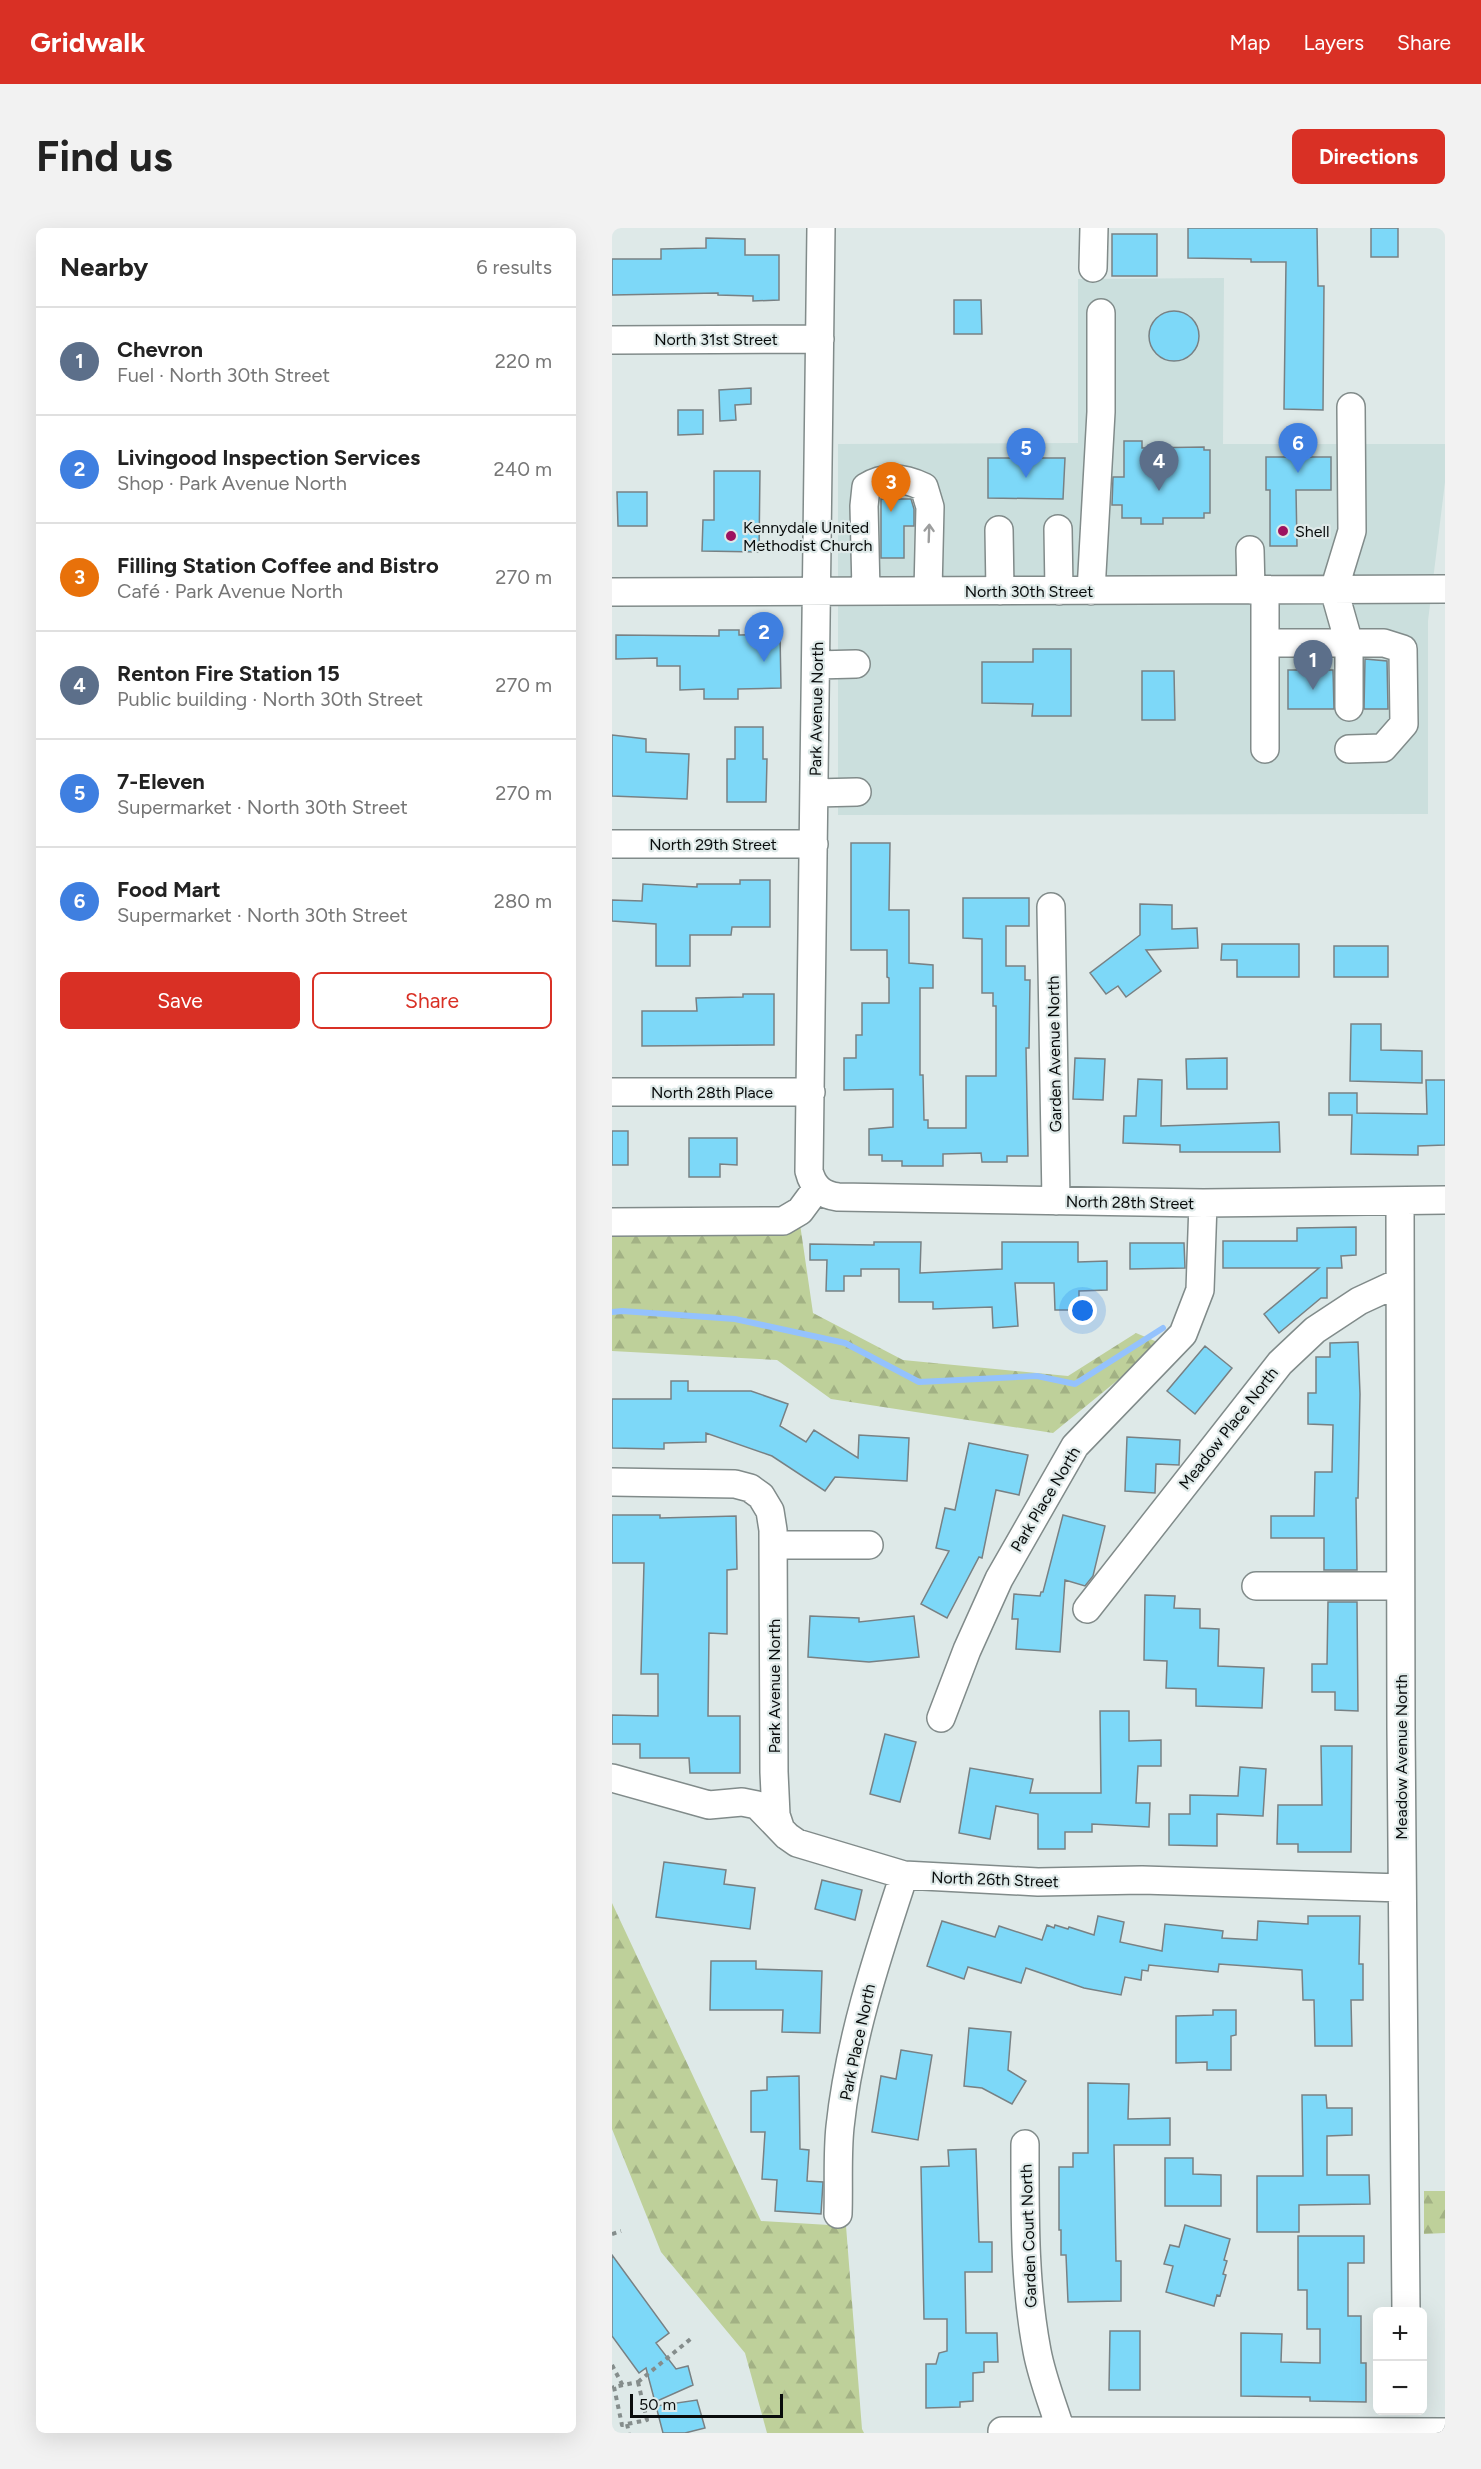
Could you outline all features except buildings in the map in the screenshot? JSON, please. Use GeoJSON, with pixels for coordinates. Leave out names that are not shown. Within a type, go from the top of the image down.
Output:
{"type":"FeatureCollection","features":[{"type":"Feature","properties":{"kind":"street","name":"Park Avenue North"},"geometry":{"type":"LineString","coordinates":[[817,1188],[809,1171],[821,228]]}},
{"type":"Feature","properties":{"kind":"street"},"geometry":{"type":"LineString","coordinates":[[1093,268],[1094,228]]}},
{"type":"Feature","properties":{"kind":"street"},"geometry":{"type":"LineString","coordinates":[[1091,591],[1101,412],[1101,314]]}},
{"type":"Feature","properties":{"kind":"street","name":"North 31st Street"},"geometry":{"type":"LineString","coordinates":[[612,340],[820,339]]}},
{"type":"Feature","properties":{"kind":"street"},"geometry":{"type":"LineString","coordinates":[[1349,707],[1349,643],[1334,590],[1352,531],[1351,407]]}},
{"type":"Feature","properties":{"kind":"street"},"geometry":{"type":"LineString","coordinates":[[866,591],[864,506],[866,487],[877,480],[908,479],[924,487],[930,507],[928,591]]}},
{"type":"Feature","properties":{"kind":"street"},"geometry":{"type":"LineString","coordinates":[[999,530],[1000,591]]}},
{"type":"Feature","properties":{"kind":"street"},"geometry":{"type":"LineString","coordinates":[[1058,530],[1059,591]]}},
{"type":"Feature","properties":{"kind":"street"},"geometry":{"type":"LineString","coordinates":[[1250,550],[1265,643],[1265,748]]}},
{"type":"Feature","properties":{"kind":"street","name":"North 30th Street"},"geometry":{"type":"LineString","coordinates":[[612,592],[1445,589]]}},
{"type":"Feature","properties":{"kind":"street"},"geometry":{"type":"LineString","coordinates":[[1265,643],[1384,643],[1403,649],[1404,724],[1383,748],[1349,748]]}},
{"type":"Feature","properties":{"kind":"street"},"geometry":{"type":"LineString","coordinates":[[816,665],[856,664]]}},
{"type":"Feature","properties":{"kind":"street"},"geometry":{"type":"LineString","coordinates":[[814,793],[857,792]]}},
{"type":"Feature","properties":{"kind":"street","name":"North 29th Street"},"geometry":{"type":"LineString","coordinates":[[612,844],[814,844]]}},
{"type":"Feature","properties":{"kind":"street","name":"Garden Avenue North"},"geometry":{"type":"LineString","coordinates":[[1051,907],[1056,1201]]}},
{"type":"Feature","properties":{"kind":"street","name":"North 28th Place"},"geometry":{"type":"LineString","coordinates":[[612,1092],[811,1092]]}},
{"type":"Feature","properties":{"kind":"street"},"geometry":{"type":"LineString","coordinates":[[612,1222],[783,1221],[800,1211],[817,1188]]}},
{"type":"Feature","properties":{"kind":"street","name":"North 28th Street"},"geometry":{"type":"LineString","coordinates":[[817,1188],[830,1196],[838,1197],[1203,1203],[1445,1200]]}},
{"type":"Feature","properties":{"kind":"street","name":"Meadow Avenue North"},"geometry":{"type":"LineString","coordinates":[[1400,1202],[1400,1586],[1406,2307]]}},
{"type":"Feature","properties":{"kind":"street","name":"Park Place North"},"geometry":{"type":"LineString","coordinates":[[941,1718],[967,1650],[999,1579],[1075,1446],[1183,1334],[1200,1290],[1203,1203]]}},
{"type":"Feature","properties":{"kind":"street","name":"Meadow Place North"},"geometry":{"type":"LineString","coordinates":[[1087,1609],[1280,1363],[1315,1330],[1359,1301],[1400,1282]]}},
{"type":"Feature","properties":{"kind":"street","name":"Park Avenue North"},"geometry":{"type":"LineString","coordinates":[[612,1482],[735,1484],[750,1488],[761,1496],[770,1511],[774,1545],[774,1772],[776,1815],[780,1827]]}},
{"type":"Feature","properties":{"kind":"street"},"geometry":{"type":"LineString","coordinates":[[774,1545],[869,1545]]}},
{"type":"Feature","properties":{"kind":"street"},"geometry":{"type":"LineString","coordinates":[[1256,1586],[1400,1586]]}},
{"type":"Feature","properties":{"kind":"street","name":"North 26th Street"},"geometry":{"type":"LineString","coordinates":[[612,1778],[709,1806],[742,1802],[757,1806],[798,1843],[904,1875],[1038,1882],[1142,1880],[1402,1888]]}},
{"type":"Feature","properties":{"kind":"street","name":"Park Place North"},"geometry":{"type":"LineString","coordinates":[[838,2214],[840,2130],[844,2097],[873,1972],[904,1875]]}},
{"type":"Feature","properties":{"kind":"street","name":"Garden Court North"},"geometry":{"type":"LineString","coordinates":[[1025,2144],[1026,2260],[1029,2301],[1037,2354],[1061,2431]]}},
{"type":"Feature","properties":{"kind":"street"},"geometry":{"type":"LineString","coordinates":[[1002,2431],[1407,2421],[1445,2432]]}},
{"type":"Feature","properties":{"kind":"path"},"geometry":{"type":"LineString","coordinates":[[612,2234],[621,2231]]}},
{"type":"Feature","properties":{"kind":"path"},"geometry":{"type":"LineString","coordinates":[[639,2382],[646,2420],[622,2425],[614,2387],[639,2382],[693,2337]]}},
{"type":"Feature","properties":{"kind":"path"},"geometry":{"type":"LineString","coordinates":[[612,2365],[623,2386]]}},
{"type":"Feature","properties":{"kind":"path"},"geometry":{"type":"LineString","coordinates":[[627,2424],[628,2433]]}},
{"type":"Feature","properties":{"kind":"shaded area"},"geometry":{"type":"Polygon","coordinates":[[[1224,278],[1223,444],[1445,444],[1445,482],[1428,621],[1428,814],[838,815],[838,444],[1078,443],[1078,279],[1224,278]]]}},
{"type":"Feature","properties":{"kind":"green space"},"geometry":{"type":"Polygon","coordinates":[[[800,1224],[813,1313],[903,1360],[1068,1376],[1136,1333],[1162,1344],[1053,1433],[831,1399],[777,1360],[612,1351],[612,1234],[800,1224]]]}},
{"type":"Feature","properties":{"kind":"green space"},"geometry":{"type":"Polygon","coordinates":[[[612,1903],[761,2221],[846,2226],[864,2433],[767,2433],[745,2353],[661,2252],[612,2129],[612,1903]]]}},
{"type":"Feature","properties":{"kind":"green space"},"geometry":{"type":"Polygon","coordinates":[[[1424,2191],[1445,2191],[1445,2233],[1424,2234],[1424,2191]]]}},
{"type":"Feature","properties":{"kind":"waterway"},"geometry":{"type":"LineString","coordinates":[[612,1312],[735,1319],[845,1343],[919,1382],[1037,1376],[1075,1384],[1163,1328]]}},
{"type":"Feature","properties":{"kind":"place","name":"Food Mart"},"geometry":{"type":"Point","coordinates":[1298,473]}},
{"type":"Feature","properties":{"kind":"place","name":"7-Eleven"},"geometry":{"type":"Point","coordinates":[1026,478]}},
{"type":"Feature","properties":{"kind":"place","name":"Renton Fire Station 15"},"geometry":{"type":"Point","coordinates":[1159,491]}},
{"type":"Feature","properties":{"kind":"place","name":"Filling Station Coffee and Bistro"},"geometry":{"type":"Point","coordinates":[891,512]}},
{"type":"Feature","properties":{"kind":"place","name":"Shell"},"geometry":{"type":"Point","coordinates":[1283,531]}},
{"type":"Feature","properties":{"kind":"place","name":"Kennydale United Methodist Church"},"geometry":{"type":"Point","coordinates":[731,536]}},
{"type":"Feature","properties":{"kind":"place","name":"Livingood Inspection Services"},"geometry":{"type":"Point","coordinates":[764,662]}},
{"type":"Feature","properties":{"kind":"place","name":"Chevron"},"geometry":{"type":"Point","coordinates":[1313,690]}}]}
